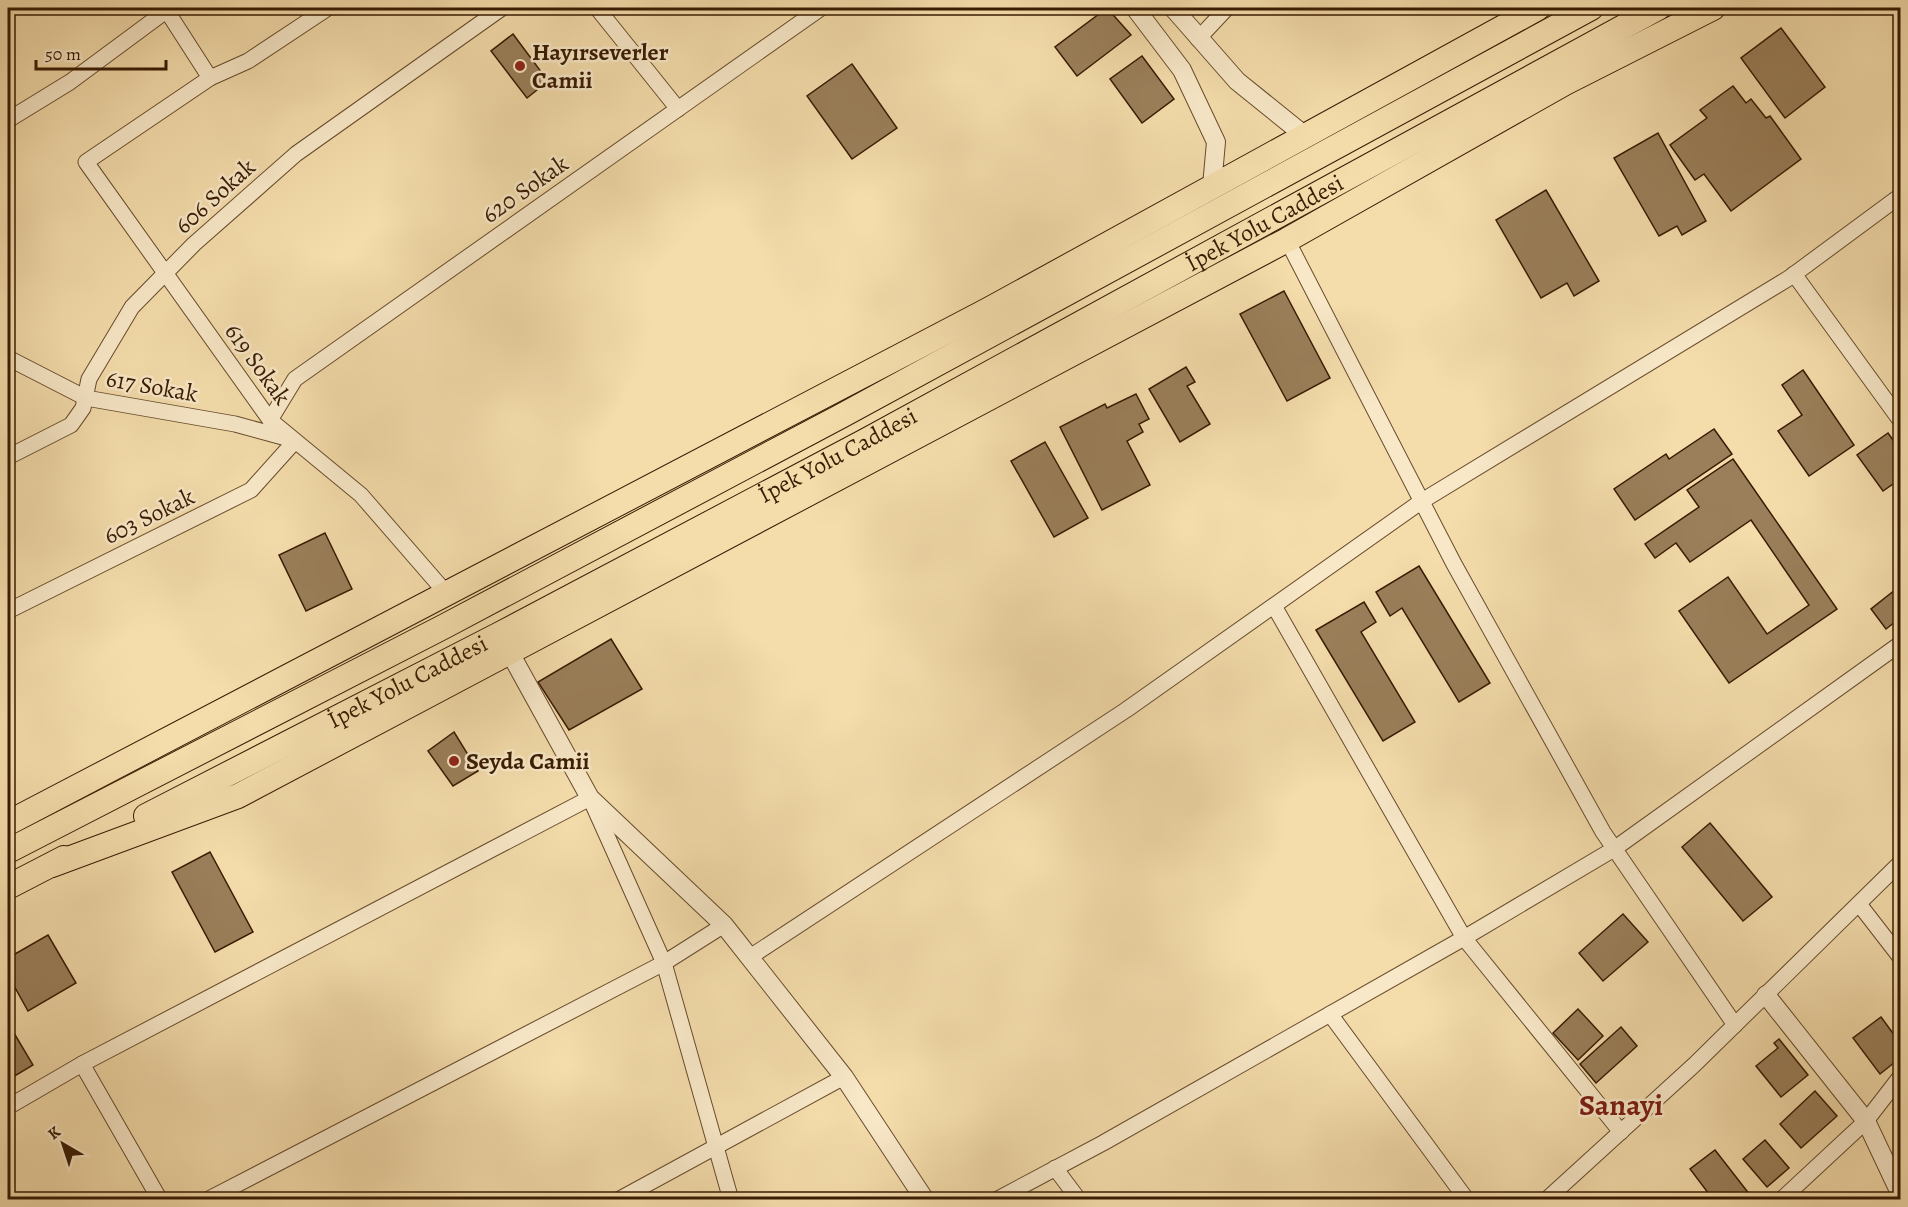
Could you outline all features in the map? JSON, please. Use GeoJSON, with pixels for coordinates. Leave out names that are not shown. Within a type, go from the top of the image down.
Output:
{"type":"FeatureCollection","features":[{"type":"Feature","properties":{"kind":"highway"},"geometry":{"type":"LineString","coordinates":[[8,823],[988,310],[1538,8]]}},
{"type":"Feature","properties":{"kind":"highway","name":"İpek Yolu Caddesi"},"geometry":{"type":"LineString","coordinates":[[8,851],[394,652],[843,415],[1591,8]]}},
{"type":"Feature","properties":{"kind":"highway","name":"İpek Yolu Caddesi"},"geometry":{"type":"LineString","coordinates":[[8,887],[500,634],[854,446],[1658,8]]}},
{"type":"Feature","properties":{"kind":"highway"},"geometry":{"type":"LineString","coordinates":[[52,865],[238,796],[1287,240],[1565,83],[1713,8]]}},
{"type":"Feature","properties":{"kind":"street"},"geometry":{"type":"LineString","coordinates":[[8,120],[70,82],[167,8],[210,78],[248,60],[328,8]]}},
{"type":"Feature","properties":{"kind":"street","name":"606 Sokak"},"geometry":{"type":"LineString","coordinates":[[8,457],[71,424],[83,408],[89,379],[132,307],[194,244],[296,154],[502,8]]}},
{"type":"Feature","properties":{"kind":"street"},"geometry":{"type":"LineString","coordinates":[[597,8],[678,109]]}},
{"type":"Feature","properties":{"kind":"street","name":"620 Sokak"},"geometry":{"type":"LineString","coordinates":[[270,420],[295,379],[821,8]]}},
{"type":"Feature","properties":{"kind":"street"},"geometry":{"type":"LineString","coordinates":[[1135,8],[1182,70],[1216,142],[1212,186]]}},
{"type":"Feature","properties":{"kind":"street"},"geometry":{"type":"LineString","coordinates":[[1173,8],[1237,81],[1304,135]]}},
{"type":"Feature","properties":{"kind":"street"},"geometry":{"type":"LineString","coordinates":[[1198,39],[1227,8]]}},
{"type":"Feature","properties":{"kind":"street","name":"619 Sokak"},"geometry":{"type":"LineString","coordinates":[[210,78],[86,162],[270,420],[361,495],[447,594]]}},
{"type":"Feature","properties":{"kind":"street"},"geometry":{"type":"LineString","coordinates":[[750,957],[1126,710],[1422,501],[1794,274],[1900,196]]}},
{"type":"Feature","properties":{"kind":"street"},"geometry":{"type":"LineString","coordinates":[[1287,240],[1454,564],[1614,849],[1735,1025]]}},
{"type":"Feature","properties":{"kind":"street"},"geometry":{"type":"LineString","coordinates":[[1794,274],[1900,420]]}},
{"type":"Feature","properties":{"kind":"street","name":"617 Sokak"},"geometry":{"type":"LineString","coordinates":[[8,358],[86,398],[235,424],[295,441]]}},
{"type":"Feature","properties":{"kind":"street","name":"603 Sokak"},"geometry":{"type":"LineString","coordinates":[[8,611],[251,490],[295,441]]}},
{"type":"Feature","properties":{"kind":"street"},"geometry":{"type":"LineString","coordinates":[[1274,606],[1464,938],[1621,1132]]}},
{"type":"Feature","properties":{"kind":"street"},"geometry":{"type":"LineString","coordinates":[[996,1200],[1464,938],[1614,849],[1900,644]]}},
{"type":"Feature","properties":{"kind":"street"},"geometry":{"type":"LineString","coordinates":[[509,651],[590,798],[664,963],[730,1200]]}},
{"type":"Feature","properties":{"kind":"street"},"geometry":{"type":"LineString","coordinates":[[590,798],[724,924],[844,1077],[925,1200]]}},
{"type":"Feature","properties":{"kind":"street"},"geometry":{"type":"LineString","coordinates":[[8,1107],[82,1064],[590,798]]}},
{"type":"Feature","properties":{"kind":"street"},"geometry":{"type":"LineString","coordinates":[[1546,1200],[1735,1025],[1900,863]]}},
{"type":"Feature","properties":{"kind":"street"},"geometry":{"type":"LineString","coordinates":[[1859,904],[1900,957]]}},
{"type":"Feature","properties":{"kind":"street"},"geometry":{"type":"LineString","coordinates":[[207,1200],[664,963],[724,924]]}},
{"type":"Feature","properties":{"kind":"street"},"geometry":{"type":"LineString","coordinates":[[1766,995],[1866,1121],[1900,1193]]}},
{"type":"Feature","properties":{"kind":"street"},"geometry":{"type":"LineString","coordinates":[[1330,1014],[1467,1200]]}},
{"type":"Feature","properties":{"kind":"street"},"geometry":{"type":"LineString","coordinates":[[82,1064],[160,1200]]}},
{"type":"Feature","properties":{"kind":"street"},"geometry":{"type":"LineString","coordinates":[[618,1200],[844,1077]]}},
{"type":"Feature","properties":{"kind":"street"},"geometry":{"type":"LineString","coordinates":[[1781,1200],[1866,1121],[1900,1077]]}},
{"type":"Feature","properties":{"kind":"street"},"geometry":{"type":"LineString","coordinates":[[1055,1168],[1079,1200]]}},
{"type":"Feature","properties":{"kind":"building"},"geometry":{"type":"Polygon","coordinates":[[[1107,8],[1131,35],[1077,76],[1055,47],[1107,8]]]}},
{"type":"Feature","properties":{"kind":"building"},"geometry":{"type":"Polygon","coordinates":[[[1781,28],[1825,87],[1785,118],[1741,58],[1781,28]]]}},
{"type":"Feature","properties":{"kind":"building","name":"Hayırseverler Camii"},"geometry":{"type":"Polygon","coordinates":[[[513,34],[548,81],[527,98],[491,51],[513,34]]]}},
{"type":"Feature","properties":{"kind":"building"},"geometry":{"type":"Polygon","coordinates":[[[1142,56],[1174,99],[1142,123],[1110,79],[1142,56]]]}},
{"type":"Feature","properties":{"kind":"building"},"geometry":{"type":"Polygon","coordinates":[[[852,64],[897,128],[852,159],[807,96],[852,64]]]}},
{"type":"Feature","properties":{"kind":"building"},"geometry":{"type":"Polygon","coordinates":[[[1733,86],[1746,103],[1751,99],[1766,118],[1770,116],[1801,159],[1731,211],[1704,174],[1695,180],[1670,145],[1707,118],[1700,110],[1733,86]]]}},
{"type":"Feature","properties":{"kind":"building"},"geometry":{"type":"Polygon","coordinates":[[[1658,133],[1706,221],[1682,235],[1677,226],[1659,236],[1614,158],[1658,133]]]}},
{"type":"Feature","properties":{"kind":"building"},"geometry":{"type":"Polygon","coordinates":[[[1546,190],[1599,281],[1574,296],[1567,283],[1541,298],[1496,220],[1546,190]]]}},
{"type":"Feature","properties":{"kind":"building"},"geometry":{"type":"Polygon","coordinates":[[[1284,291],[1330,378],[1287,401],[1240,314],[1284,291]]]}},
{"type":"Feature","properties":{"kind":"building"},"geometry":{"type":"Polygon","coordinates":[[[1186,367],[1195,382],[1187,386],[1210,424],[1180,442],[1149,389],[1186,367]]]}},
{"type":"Feature","properties":{"kind":"building"},"geometry":{"type":"Polygon","coordinates":[[[1803,370],[1854,445],[1809,476],[1778,431],[1802,415],[1782,385],[1803,370]]]}},
{"type":"Feature","properties":{"kind":"building"},"geometry":{"type":"Polygon","coordinates":[[[1136,394],[1149,419],[1139,424],[1143,432],[1127,441],[1150,485],[1102,510],[1060,427],[1105,404],[1107,408],[1136,394]]]}},
{"type":"Feature","properties":{"kind":"building"},"geometry":{"type":"Polygon","coordinates":[[[1714,429],[1732,454],[1635,520],[1614,489],[1666,454],[1669,459],[1714,429]]]}},
{"type":"Feature","properties":{"kind":"building"},"geometry":{"type":"Polygon","coordinates":[[[1888,433],[1900,450],[1900,479],[1883,491],[1857,455],[1888,433]]]}},
{"type":"Feature","properties":{"kind":"building"},"geometry":{"type":"Polygon","coordinates":[[[1045,442],[1088,518],[1054,537],[1011,461],[1045,442]]]}},
{"type":"Feature","properties":{"kind":"building"},"geometry":{"type":"Polygon","coordinates":[[[1733,459],[1837,609],[1729,683],[1679,611],[1728,577],[1767,634],[1809,605],[1751,520],[1690,562],[1676,543],[1655,558],[1645,544],[1699,507],[1687,490],[1733,459]]]}},
{"type":"Feature","properties":{"kind":"building"},"geometry":{"type":"Polygon","coordinates":[[[325,533],[352,589],[306,611],[279,555],[325,533]]]}},
{"type":"Feature","properties":{"kind":"building"},"geometry":{"type":"Polygon","coordinates":[[[1419,566],[1490,683],[1459,702],[1402,608],[1390,616],[1376,592],[1419,566]]]}},
{"type":"Feature","properties":{"kind":"building"},"geometry":{"type":"Polygon","coordinates":[[[1900,586],[1900,618],[1886,629],[1871,609],[1900,586]]]}},
{"type":"Feature","properties":{"kind":"building"},"geometry":{"type":"Polygon","coordinates":[[[1364,602],[1376,622],[1361,632],[1415,722],[1383,741],[1316,630],[1364,602]]]}},
{"type":"Feature","properties":{"kind":"building"},"geometry":{"type":"Polygon","coordinates":[[[611,639],[642,689],[569,730],[538,682],[611,639]]]}},
{"type":"Feature","properties":{"kind":"building","name":"Seyda Camii"},"geometry":{"type":"Polygon","coordinates":[[[454,732],[478,771],[453,786],[428,751],[454,732]]]}},
{"type":"Feature","properties":{"kind":"building"},"geometry":{"type":"Polygon","coordinates":[[[1710,823],[1772,897],[1743,921],[1682,847],[1710,823]]]}},
{"type":"Feature","properties":{"kind":"building"},"geometry":{"type":"Polygon","coordinates":[[[210,852],[253,932],[215,952],[172,872],[210,852]]]}},
{"type":"Feature","properties":{"kind":"building"},"geometry":{"type":"Polygon","coordinates":[[[1623,914],[1648,942],[1603,981],[1579,953],[1623,914]]]}},
{"type":"Feature","properties":{"kind":"building"},"geometry":{"type":"Polygon","coordinates":[[[48,935],[76,983],[28,1011],[8,975],[8,958],[48,935]]]}},
{"type":"Feature","properties":{"kind":"building"},"geometry":{"type":"Polygon","coordinates":[[[1578,1009],[1603,1036],[1578,1060],[1553,1033],[1578,1009]]]}},
{"type":"Feature","properties":{"kind":"building"},"geometry":{"type":"Polygon","coordinates":[[[1881,1017],[1900,1043],[1900,1058],[1880,1074],[1853,1038],[1881,1017]]]}},
{"type":"Feature","properties":{"kind":"building"},"geometry":{"type":"Polygon","coordinates":[[[8,1023],[33,1065],[8,1080],[8,1023]]]}},
{"type":"Feature","properties":{"kind":"building"},"geometry":{"type":"Polygon","coordinates":[[[1621,1027],[1637,1046],[1596,1083],[1580,1064],[1621,1027]]]}},
{"type":"Feature","properties":{"kind":"building"},"geometry":{"type":"Polygon","coordinates":[[[1779,1039],[1808,1075],[1781,1097],[1756,1066],[1778,1048],[1774,1043],[1779,1039]]]}},
{"type":"Feature","properties":{"kind":"building"},"geometry":{"type":"Polygon","coordinates":[[[1815,1091],[1837,1116],[1801,1148],[1780,1124],[1815,1091]]]}},
{"type":"Feature","properties":{"kind":"building"},"geometry":{"type":"Polygon","coordinates":[[[1765,1140],[1789,1168],[1767,1187],[1743,1159],[1765,1140]]]}},
{"type":"Feature","properties":{"kind":"building"},"geometry":{"type":"Polygon","coordinates":[[[1715,1150],[1750,1195],[1744,1200],[1709,1200],[1712,1198],[1690,1169],[1715,1150]]]}},
{"type":"Feature","properties":{"kind":"place","name":"Hayırseverler Camii"},"geometry":{"type":"Point","coordinates":[520,66]}},
{"type":"Feature","properties":{"kind":"place","name":"Seyda Camii"},"geometry":{"type":"Point","coordinates":[454,761]}},
{"type":"Feature","properties":{"kind":"district","name":"Sanayi"},"geometry":{"type":"Point","coordinates":[1621,1105]}}]}
